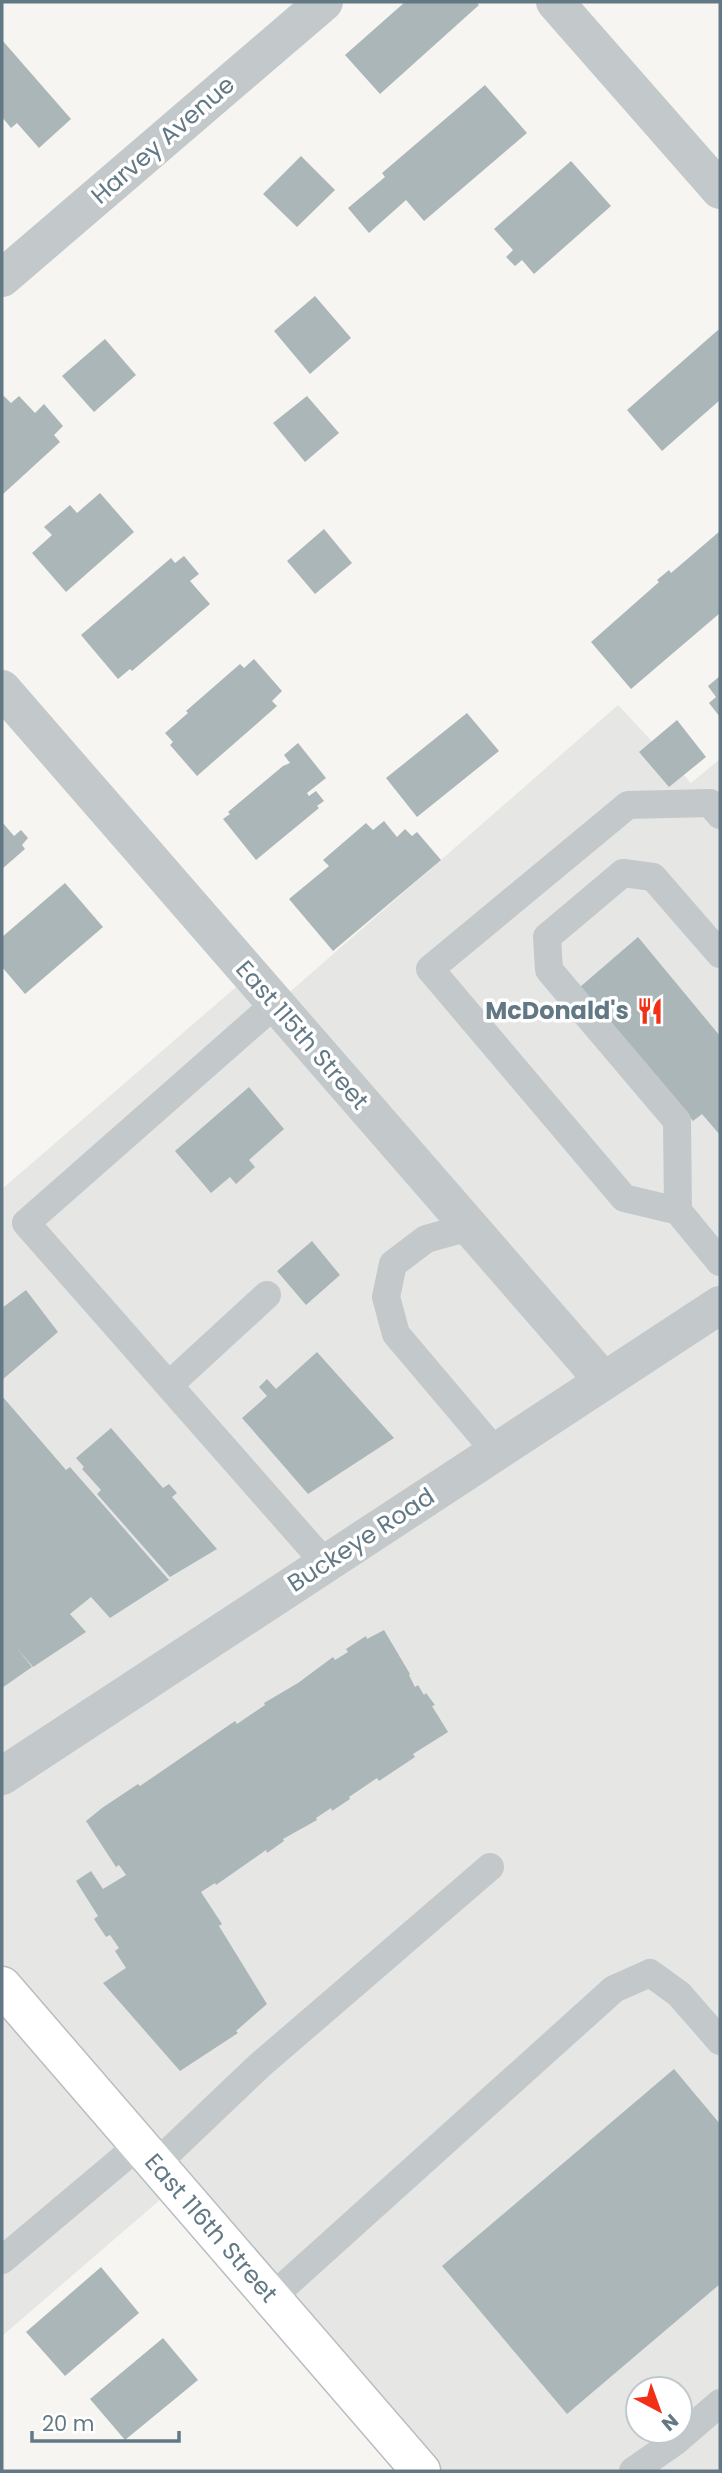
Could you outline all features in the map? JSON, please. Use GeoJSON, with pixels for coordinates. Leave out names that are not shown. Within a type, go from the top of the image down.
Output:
{"type":"FeatureCollection","features":[{"type":"Feature","properties":{"kind":"main road","name":"East 116th Street"},"geometry":{"type":"LineString","coordinates":[[2,1986],[421,2471]]}},
{"type":"Feature","properties":{"kind":"street","name":"Harvey Avenue"},"geometry":{"type":"LineString","coordinates":[[2,278],[324,2]]}},
{"type":"Feature","properties":{"kind":"street"},"geometry":{"type":"LineString","coordinates":[[555,2],[720,190]]}},
{"type":"Feature","properties":{"kind":"street","name":"East 115th Street"},"geometry":{"type":"LineString","coordinates":[[2,689],[603,1380]]}},
{"type":"Feature","properties":{"kind":"street","name":"Buckeye Road"},"geometry":{"type":"LineString","coordinates":[[2,1776],[720,1305]]}},
{"type":"Feature","properties":{"kind":"lane"},"geometry":{"type":"LineString","coordinates":[[720,815],[710,803],[628,805],[430,969],[624,1198],[678,1212],[720,1262]]}},
{"type":"Feature","properties":{"kind":"lane"},"geometry":{"type":"LineString","coordinates":[[678,1212],[677,1121],[549,970],[547,937],[623,873],[653,877],[720,954]]}},
{"type":"Feature","properties":{"kind":"lane"},"geometry":{"type":"LineString","coordinates":[[275,1004],[26,1223],[325,1563]]}},
{"type":"Feature","properties":{"kind":"lane"},"geometry":{"type":"LineString","coordinates":[[469,1227],[426,1239],[393,1264],[386,1297],[396,1334],[495,1451]]}},
{"type":"Feature","properties":{"kind":"lane"},"geometry":{"type":"LineString","coordinates":[[169,1385],[267,1295]]}},
{"type":"Feature","properties":{"kind":"lane"},"geometry":{"type":"LineString","coordinates":[[2,2259],[148,2155],[259,2066],[490,1867]]}},
{"type":"Feature","properties":{"kind":"lane"},"geometry":{"type":"LineString","coordinates":[[271,2298],[614,1989],[650,1973],[679,1994],[720,2041]]}},
{"type":"Feature","properties":{"kind":"lane"},"geometry":{"type":"LineString","coordinates":[[633,2471],[677,2441],[720,2403]]}},
{"type":"Feature","properties":{"kind":"shaded area"},"geometry":{"type":"Polygon","coordinates":[[[618,705],[691,783],[720,759],[720,2471],[421,2471],[175,2187],[2,2336],[2,1189],[250,975],[276,1004],[618,705]]]}},
{"type":"Feature","properties":{"kind":"building"},"geometry":{"type":"Polygon","coordinates":[[[405,2],[476,2],[479,5],[380,94],[345,55],[405,2]]]}},
{"type":"Feature","properties":{"kind":"building"},"geometry":{"type":"Polygon","coordinates":[[[2,40],[71,119],[39,148],[17,123],[11,128],[2,117],[2,40]]]}},
{"type":"Feature","properties":{"kind":"building"},"geometry":{"type":"Polygon","coordinates":[[[485,85],[527,133],[424,221],[406,200],[369,233],[348,208],[385,177],[382,173],[485,85]]]}},
{"type":"Feature","properties":{"kind":"building"},"geometry":{"type":"Polygon","coordinates":[[[301,156],[335,190],[297,227],[263,194],[301,156]]]}},
{"type":"Feature","properties":{"kind":"building"},"geometry":{"type":"Polygon","coordinates":[[[571,161],[611,206],[534,274],[522,260],[515,266],[506,257],[513,250],[494,229],[571,161]]]}},
{"type":"Feature","properties":{"kind":"building"},"geometry":{"type":"Polygon","coordinates":[[[315,296],[351,338],[310,374],[274,331],[315,296]]]}},
{"type":"Feature","properties":{"kind":"building"},"geometry":{"type":"Polygon","coordinates":[[[718,330],[720,400],[662,451],[627,410],[718,330]]]}},
{"type":"Feature","properties":{"kind":"building"},"geometry":{"type":"Polygon","coordinates":[[[105,339],[136,375],[94,412],[62,376],[105,339]]]}},
{"type":"Feature","properties":{"kind":"building"},"geometry":{"type":"Polygon","coordinates":[[[4,396],[11,403],[19,396],[35,413],[44,404],[63,426],[54,435],[60,442],[2,495],[2,398],[4,396]]]}},
{"type":"Feature","properties":{"kind":"building"},"geometry":{"type":"Polygon","coordinates":[[[307,396],[339,433],[305,462],[273,423],[307,396]]]}},
{"type":"Feature","properties":{"kind":"building"},"geometry":{"type":"Polygon","coordinates":[[[100,493],[134,532],[66,592],[32,553],[52,535],[44,527],[70,505],[77,513],[100,493]]]}},
{"type":"Feature","properties":{"kind":"building"},"geometry":{"type":"Polygon","coordinates":[[[324,529],[352,563],[315,594],[287,561],[324,529]]]}},
{"type":"Feature","properties":{"kind":"building"},"geometry":{"type":"Polygon","coordinates":[[[720,531],[720,613],[631,689],[591,642],[659,582],[657,580],[669,570],[671,573],[720,531]]]}},
{"type":"Feature","properties":{"kind":"building"},"geometry":{"type":"Polygon","coordinates":[[[184,556],[199,574],[190,581],[210,604],[132,671],[130,669],[118,679],[81,635],[171,558],[175,563],[184,556]]]}},
{"type":"Feature","properties":{"kind":"building"},"geometry":{"type":"Polygon","coordinates":[[[254,659],[282,691],[272,701],[277,706],[197,776],[170,745],[173,742],[165,733],[240,664],[244,668],[254,659]]]}},
{"type":"Feature","properties":{"kind":"building"},"geometry":{"type":"Polygon","coordinates":[[[720,676],[720,717],[709,703],[716,697],[708,686],[720,676]]]}},
{"type":"Feature","properties":{"kind":"building"},"geometry":{"type":"Polygon","coordinates":[[[467,713],[499,751],[417,817],[386,778],[467,713]]]}},
{"type":"Feature","properties":{"kind":"building"},"geometry":{"type":"Polygon","coordinates":[[[677,720],[706,757],[669,787],[639,752],[677,720]]]}},
{"type":"Feature","properties":{"kind":"building"},"geometry":{"type":"Polygon","coordinates":[[[298,743],[326,778],[307,793],[309,796],[316,791],[324,801],[256,860],[223,819],[283,766],[290,763],[284,755],[298,743]]]}},
{"type":"Feature","properties":{"kind":"building"},"geometry":{"type":"Polygon","coordinates":[[[384,821],[397,837],[405,829],[412,836],[417,832],[441,860],[333,951],[289,899],[329,866],[323,860],[366,823],[373,830],[384,821]]]}},
{"type":"Feature","properties":{"kind":"building"},"geometry":{"type":"Polygon","coordinates":[[[2,822],[14,836],[21,830],[28,838],[22,845],[25,849],[2,869],[2,822]]]}},
{"type":"Feature","properties":{"kind":"building"},"geometry":{"type":"Polygon","coordinates":[[[65,883],[103,927],[25,994],[2,967],[2,937],[65,883]]]}},
{"type":"Feature","properties":{"kind":"building","name":"McDonald's"},"geometry":{"type":"Polygon","coordinates":[[[638,937],[720,1036],[720,1135],[702,1114],[693,1121],[580,987],[638,937]]]}},
{"type":"Feature","properties":{"kind":"building"},"geometry":{"type":"Polygon","coordinates":[[[249,1087],[284,1129],[249,1160],[255,1167],[236,1184],[230,1177],[211,1193],[175,1151],[249,1087]]]}},
{"type":"Feature","properties":{"kind":"building"},"geometry":{"type":"Polygon","coordinates":[[[312,1241],[340,1275],[306,1305],[277,1271],[312,1241]]]}},
{"type":"Feature","properties":{"kind":"building"},"geometry":{"type":"Polygon","coordinates":[[[26,1290],[58,1332],[2,1380],[2,1308],[26,1290]]]}},
{"type":"Feature","properties":{"kind":"building"},"geometry":{"type":"Polygon","coordinates":[[[317,1352],[394,1438],[308,1494],[242,1418],[267,1396],[259,1387],[267,1379],[276,1389],[317,1352]]]}},
{"type":"Feature","properties":{"kind":"building"},"geometry":{"type":"Polygon","coordinates":[[[2,1396],[66,1470],[70,1467],[169,1580],[110,1618],[91,1597],[70,1614],[86,1632],[33,1667],[16,1647],[32,1667],[2,1688],[2,1396]]]}},
{"type":"Feature","properties":{"kind":"building"},"geometry":{"type":"Polygon","coordinates":[[[111,1428],[163,1488],[169,1484],[177,1493],[172,1497],[217,1549],[170,1577],[97,1494],[101,1490],[76,1458],[111,1428]]]}},
{"type":"Feature","properties":{"kind":"building"},"geometry":{"type":"Polygon","coordinates":[[[384,1630],[415,1687],[418,1685],[435,1705],[432,1706],[448,1732],[413,1754],[415,1757],[379,1781],[377,1778],[332,1811],[331,1808],[316,1818],[317,1820],[283,1839],[284,1841],[267,1853],[266,1850],[216,1885],[215,1883],[201,1892],[267,2004],[236,2031],[238,2033],[180,2071],[103,1983],[126,1968],[115,1951],[119,1948],[110,1935],[106,1937],[94,1919],[98,1916],[76,1881],[91,1871],[103,1889],[126,1875],[119,1865],[116,1867],[86,1821],[235,1721],[237,1724],[333,1657],[335,1660],[366,1636],[367,1639],[384,1630]]]}},
{"type":"Feature","properties":{"kind":"building"},"geometry":{"type":"Polygon","coordinates":[[[674,2069],[720,2124],[720,2284],[567,2414],[442,2266],[674,2069]]]}},
{"type":"Feature","properties":{"kind":"building"},"geometry":{"type":"Polygon","coordinates":[[[101,2267],[139,2313],[65,2376],[26,2332],[101,2267]]]}},
{"type":"Feature","properties":{"kind":"building"},"geometry":{"type":"Polygon","coordinates":[[[163,2338],[198,2380],[125,2440],[90,2399],[163,2338]]]}},
{"type":"Feature","properties":{"kind":"place","name":"McDonald's"},"geometry":{"type":"Point","coordinates":[650,1011]}}]}
